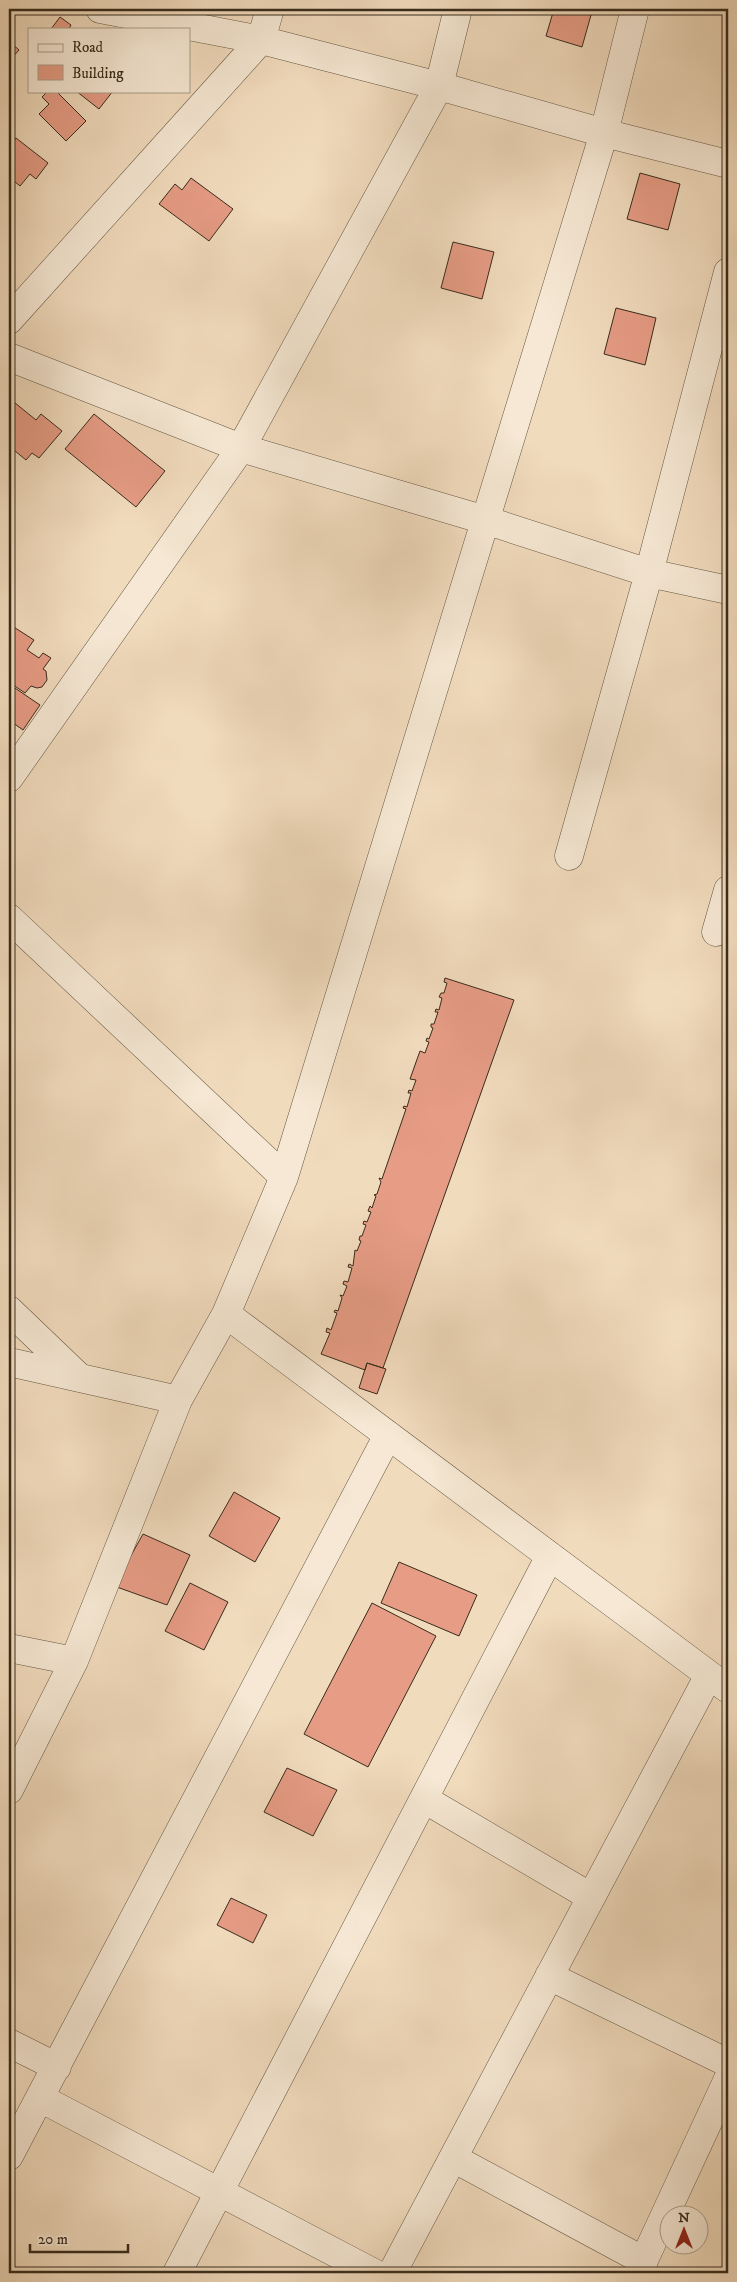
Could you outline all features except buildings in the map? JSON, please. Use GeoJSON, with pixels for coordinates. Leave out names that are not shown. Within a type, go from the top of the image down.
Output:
{"type":"FeatureCollection","features":[{"type":"Feature","properties":{"kind":"street"},"geometry":{"type":"LineString","coordinates":[[101,9],[261,40],[439,86],[604,133],[728,164]]}},
{"type":"Feature","properties":{"kind":"street"},"geometry":{"type":"LineString","coordinates":[[9,320],[261,40],[270,9]]}},
{"type":"Feature","properties":{"kind":"street"},"geometry":{"type":"LineString","coordinates":[[9,778],[241,448],[439,86],[458,9]]}},
{"type":"Feature","properties":{"kind":"street"},"geometry":{"type":"LineString","coordinates":[[9,1790],[74,1661],[178,1400],[226,1314],[284,1177],[604,133],[635,9]]}},
{"type":"Feature","properties":{"kind":"street"},"geometry":{"type":"LineString","coordinates":[[569,856],[649,573],[728,272]]}},
{"type":"Feature","properties":{"kind":"street"},"geometry":{"type":"LineString","coordinates":[[9,357],[241,448],[485,520],[649,573],[728,590]]}},
{"type":"Feature","properties":{"kind":"street"},"geometry":{"type":"LineString","coordinates":[[716,932],[728,890]]}},
{"type":"Feature","properties":{"kind":"street"},"geometry":{"type":"LineString","coordinates":[[9,918],[284,1177]]}},
{"type":"Feature","properties":{"kind":"street"},"geometry":{"type":"LineString","coordinates":[[9,1310],[80,1378]]}},
{"type":"Feature","properties":{"kind":"street"},"geometry":{"type":"LineString","coordinates":[[226,1314],[719,1682],[591,1897],[392,2273]]}},
{"type":"Feature","properties":{"kind":"street"},"geometry":{"type":"LineString","coordinates":[[9,1362],[178,1400]]}},
{"type":"Feature","properties":{"kind":"street"},"geometry":{"type":"LineString","coordinates":[[9,2156],[388,1435]]}},
{"type":"Feature","properties":{"kind":"street"},"geometry":{"type":"LineString","coordinates":[[177,2273],[550,1556]]}},
{"type":"Feature","properties":{"kind":"street"},"geometry":{"type":"LineString","coordinates":[[9,1648],[74,1661]]}},
{"type":"Feature","properties":{"kind":"street"},"geometry":{"type":"LineString","coordinates":[[424,1799],[591,1897]]}},
{"type":"Feature","properties":{"kind":"street"},"geometry":{"type":"LineString","coordinates":[[550,1976],[728,2063]]}},
{"type":"Feature","properties":{"kind":"street"},"geometry":{"type":"LineString","coordinates":[[9,2043],[56,2067]]}},
{"type":"Feature","properties":{"kind":"street"},"geometry":{"type":"LineString","coordinates":[[453,2158],[641,2267],[728,2079]]}},
{"type":"Feature","properties":{"kind":"street"},"geometry":{"type":"LineString","coordinates":[[40,2098],[374,2273]]}}]}
